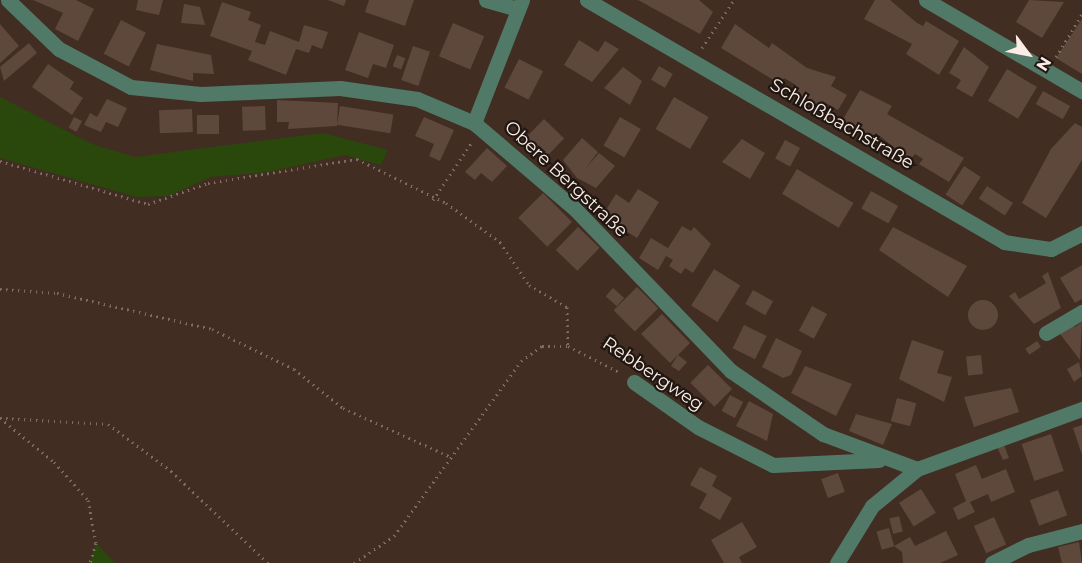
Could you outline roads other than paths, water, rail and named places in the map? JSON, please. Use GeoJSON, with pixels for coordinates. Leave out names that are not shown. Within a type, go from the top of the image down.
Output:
{"type":"FeatureCollection","features":[{"type":"Feature","properties":{"kind":"street","name":"Obere Bergstraße"},"geometry":{"type":"LineString","coordinates":[[8,0],[59,49],[131,87],[201,94],[340,88],[417,99],[478,126],[575,209],[731,371],[823,434],[882,460],[917,469]]}},
{"type":"Feature","properties":{"kind":"street"},"geometry":{"type":"LineString","coordinates":[[478,126],[520,4],[486,0]]}},
{"type":"Feature","properties":{"kind":"street","name":"Schloßbachstraße"},"geometry":{"type":"LineString","coordinates":[[587,0],[694,60],[1004,242],[1051,249],[1082,233]]}},
{"type":"Feature","properties":{"kind":"street"},"geometry":{"type":"LineString","coordinates":[[926,0],[1048,69],[1082,91]]}},
{"type":"Feature","properties":{"kind":"street"},"geometry":{"type":"LineString","coordinates":[[1046,333],[1082,312]]}},
{"type":"Feature","properties":{"kind":"street","name":"Rebbergweg"},"geometry":{"type":"LineString","coordinates":[[634,382],[698,427],[773,465],[882,460]]}},
{"type":"Feature","properties":{"kind":"street"},"geometry":{"type":"LineString","coordinates":[[837,563],[872,506],[917,469],[1082,410]]}},
{"type":"Feature","properties":{"kind":"street"},"geometry":{"type":"LineString","coordinates":[[992,563],[1028,545],[1082,531]]}}]}
